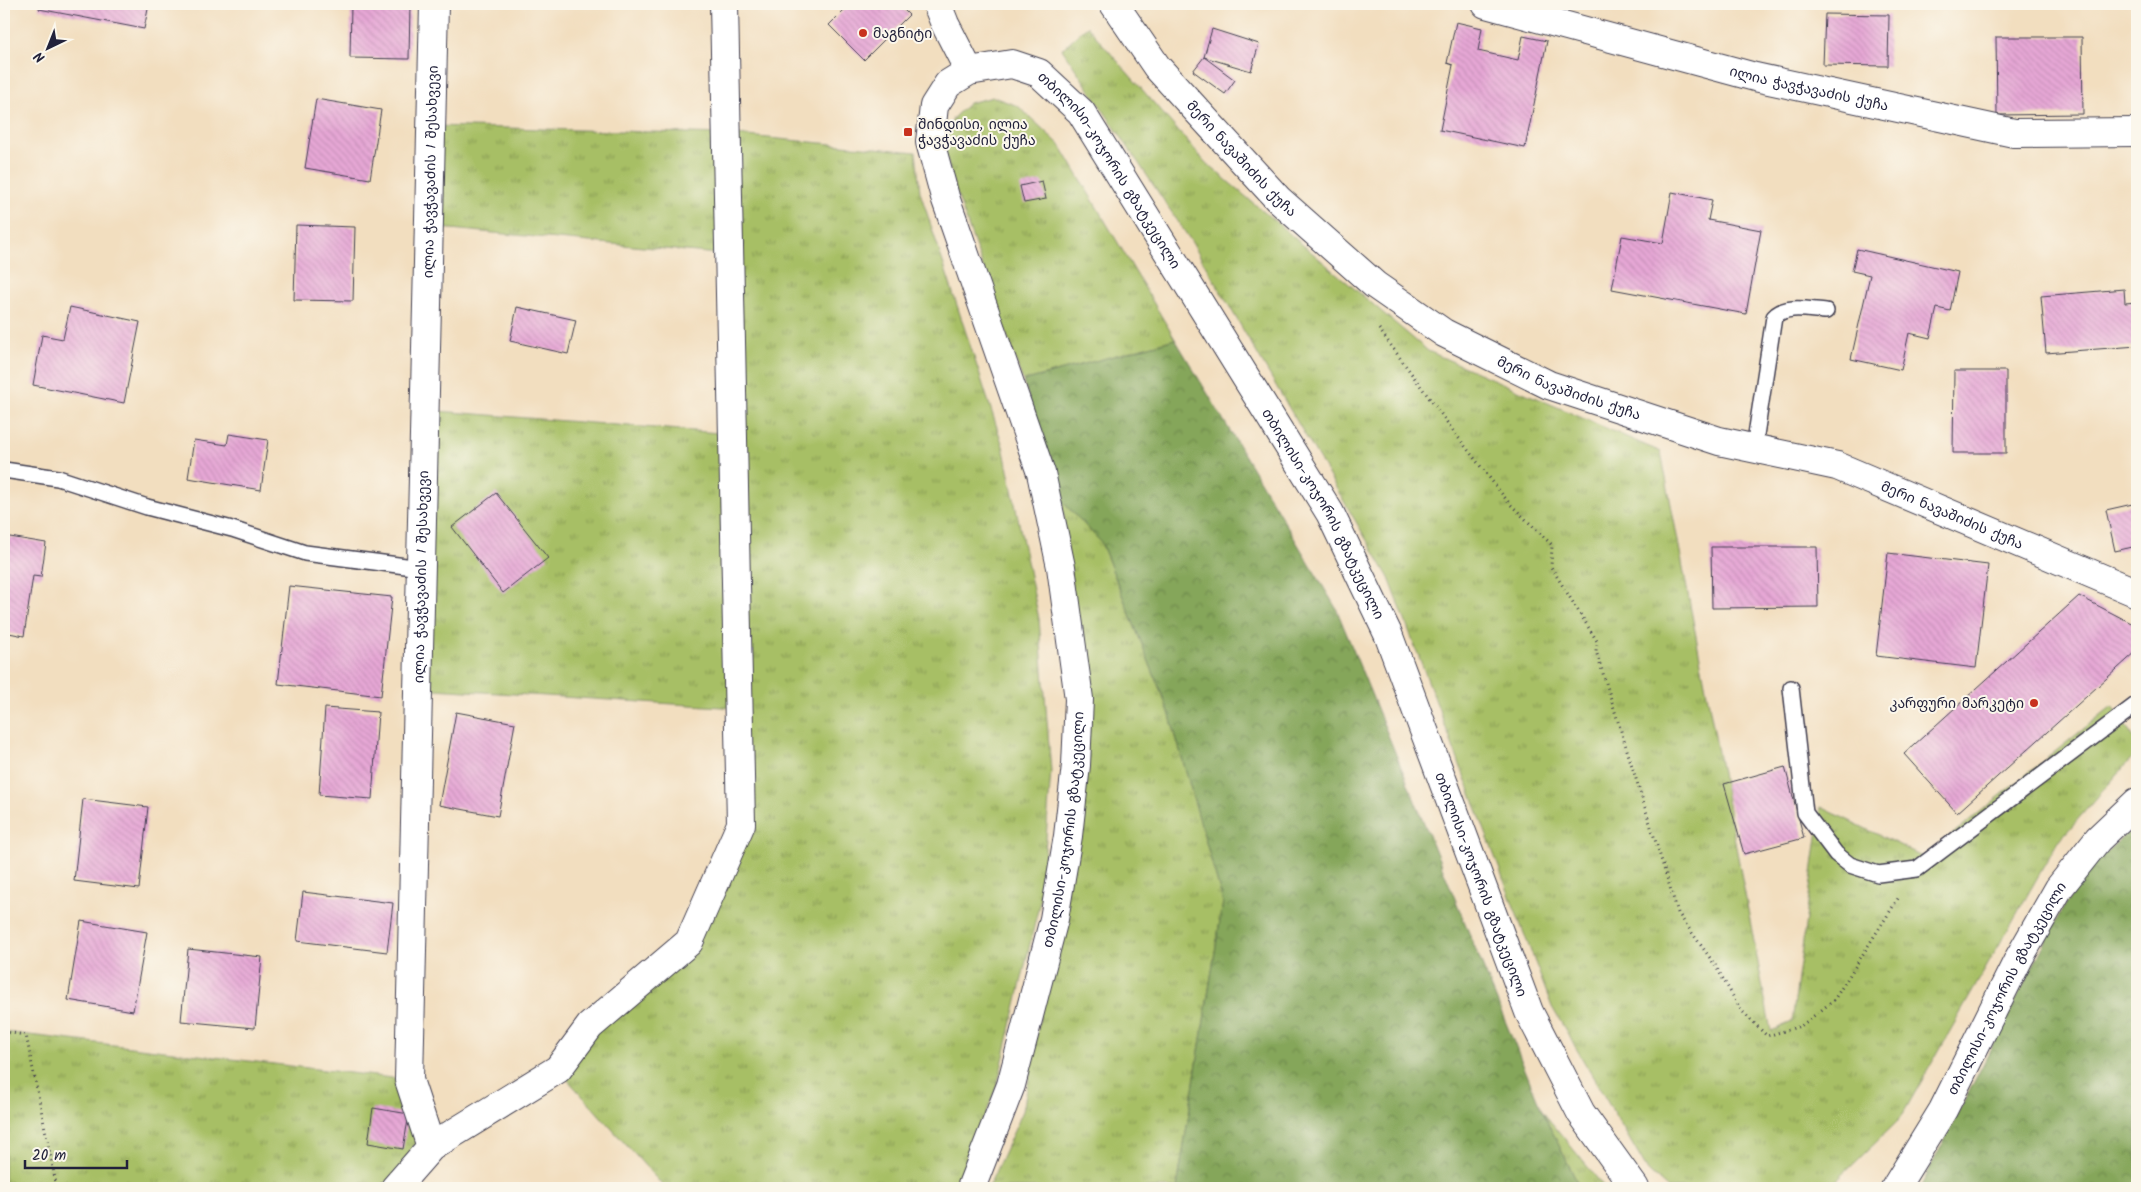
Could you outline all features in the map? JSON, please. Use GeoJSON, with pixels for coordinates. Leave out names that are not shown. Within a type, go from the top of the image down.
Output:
{"type":"FeatureCollection","features":[{"type":"Feature","properties":{"kind":"street","name":"ილია ჭავჭავაძის I შესახვევი"},"geometry":{"type":"LineString","coordinates":[[431,1147],[409,1080],[434,4]]}},
{"type":"Feature","properties":{"kind":"street"},"geometry":{"type":"LineString","coordinates":[[395,1188],[431,1147],[558,1069],[590,1026],[689,942],[741,824],[724,4]]}},
{"type":"Feature","properties":{"kind":"street"},"geometry":{"type":"LineString","coordinates":[[937,4],[969,71]]}},
{"type":"Feature","properties":{"kind":"street","name":"მერი ნავაშიძის ქუჩა"},"geometry":{"type":"LineString","coordinates":[[1114,4],[1157,67],[1278,199],[1375,285],[1444,333],[1549,385],[1719,441],[1836,466],[2137,593]]}},
{"type":"Feature","properties":{"kind":"street","name":"ილია ჭავჭავაძის ქუჩა"},"geometry":{"type":"LineString","coordinates":[[1486,4],[1755,77],[2014,133],[2137,132]]}},
{"type":"Feature","properties":{"kind":"street","name":"თბილისი-კოჯორის გზატკეცილი"},"geometry":{"type":"LineString","coordinates":[[970,1188],[1011,1085],[1054,920],[1068,836],[1076,765],[1079,700],[1061,567],[1041,473],[945,197],[930,142],[934,106],[948,84],[969,71],[1012,64],[1039,73],[1081,112],[1330,513],[1388,634],[1529,1012],[1580,1113],[1635,1188]]}},
{"type":"Feature","properties":{"kind":"street","name":"თბილისი-კოჯორის გზატკეცილი"},"geometry":{"type":"LineString","coordinates":[[1895,1188],[1943,1110],[2019,958],[2059,888],[2098,839],[2137,802]]}},
{"type":"Feature","properties":{"kind":"lane"},"geometry":{"type":"LineString","coordinates":[[1754,448],[1774,317],[1780,311],[1787,309],[1826,311]]}},
{"type":"Feature","properties":{"kind":"lane"},"geometry":{"type":"LineString","coordinates":[[4,470],[58,478],[148,507],[232,529],[305,553],[421,568]]}},
{"type":"Feature","properties":{"kind":"lane"},"geometry":{"type":"LineString","coordinates":[[1791,688],[1805,813],[1836,854],[1850,865],[1878,874],[1917,869],[2137,704]]}},
{"type":"Feature","properties":{"kind":"path"},"geometry":{"type":"LineString","coordinates":[[1376,324],[1454,432],[1509,503],[1552,545],[1551,567],[1597,641],[1596,651],[1678,914],[1715,965],[1741,1010],[1767,1036],[1801,1026],[1834,1000],[1917,869]]}},
{"type":"Feature","properties":{"kind":"path"},"geometry":{"type":"LineString","coordinates":[[4,1032],[26,1035],[57,1188]]}},
{"type":"Feature","properties":{"kind":"green space"},"geometry":{"type":"Polygon","coordinates":[[[1087,26],[1205,162],[1428,351],[1661,452],[1771,1031],[1792,1022],[1821,807],[1924,857],[2112,706],[2137,742],[2137,752],[2057,843],[1900,1119],[1831,1186],[1827,1188],[1667,1188],[1648,1171],[1552,1007],[1389,578],[1191,241],[1062,49],[1087,26]]]}},
{"type":"Feature","properties":{"kind":"green space"},"geometry":{"type":"Polygon","coordinates":[[[993,97],[1018,106],[1060,145],[1175,339],[1023,381],[951,177],[944,146],[953,118],[969,103],[993,97]]]}},
{"type":"Feature","properties":{"kind":"green space"},"geometry":{"type":"Polygon","coordinates":[[[432,126],[726,134],[916,152],[920,192],[1003,446],[1039,619],[1051,771],[1042,892],[998,1082],[958,1188],[665,1188],[558,1069],[689,942],[741,824],[738,708],[418,688],[425,410],[732,434],[729,255],[429,227],[432,126]]]}},
{"type":"Feature","properties":{"kind":"green space"},"geometry":{"type":"Polygon","coordinates":[[[1175,339],[1336,608],[1542,1111],[1580,1188],[1177,1188],[1223,902],[1169,712],[1101,542],[1062,501],[1023,381],[1175,339]]]}},
{"type":"Feature","properties":{"kind":"green space"},"geometry":{"type":"Polygon","coordinates":[[[1062,501],[1101,542],[1169,712],[1223,902],[1177,1188],[988,1188],[1023,1111],[1073,835],[1084,689],[1062,501]]]}},
{"type":"Feature","properties":{"kind":"green space"},"geometry":{"type":"Polygon","coordinates":[[[2137,825],[2137,1188],[1920,1188],[2059,915],[2087,870],[2137,825]]]}},
{"type":"Feature","properties":{"kind":"green space"},"geometry":{"type":"Polygon","coordinates":[[[4,1032],[409,1080],[431,1147],[395,1188],[4,1188],[4,1032]]]}},
{"type":"Feature","properties":{"kind":"green space"},"geometry":{"type":"Polygon","coordinates":[[[1542,1111],[1605,1188],[1580,1188],[1542,1111]]]}},
{"type":"Feature","properties":{"kind":"building"},"geometry":{"type":"Polygon","coordinates":[[[40,4],[149,4],[144,29],[39,9],[40,4]]]}},
{"type":"Feature","properties":{"kind":"building"},"geometry":{"type":"Polygon","coordinates":[[[351,4],[410,4],[409,59],[350,58],[351,4]]]}},
{"type":"Feature","properties":{"kind":"building"},"geometry":{"type":"Polygon","coordinates":[[[850,4],[898,4],[909,15],[864,60],[829,25],[850,4]]]}},
{"type":"Feature","properties":{"kind":"building"},"geometry":{"type":"Polygon","coordinates":[[[1825,14],[1889,15],[1888,66],[1823,65],[1825,14]]]}},
{"type":"Feature","properties":{"kind":"building"},"geometry":{"type":"Polygon","coordinates":[[[1456,22],[1482,28],[1478,51],[1518,60],[1523,36],[1547,41],[1525,148],[1440,130],[1453,65],[1447,63],[1456,22]]]}},
{"type":"Feature","properties":{"kind":"building"},"geometry":{"type":"Polygon","coordinates":[[[1212,29],[1259,44],[1251,71],[1204,57],[1212,29]]]}},
{"type":"Feature","properties":{"kind":"building"},"geometry":{"type":"Polygon","coordinates":[[[1996,37],[2082,37],[2083,114],[1997,115],[1996,37]]]}},
{"type":"Feature","properties":{"kind":"building"},"geometry":{"type":"Polygon","coordinates":[[[1204,57],[1235,80],[1225,94],[1193,71],[1204,57]]]}},
{"type":"Feature","properties":{"kind":"building"},"geometry":{"type":"Polygon","coordinates":[[[316,99],[381,110],[370,179],[305,168],[316,99]]]}},
{"type":"Feature","properties":{"kind":"building"},"geometry":{"type":"Polygon","coordinates":[[[1042,181],[1046,199],[1024,203],[1020,186],[1042,181]]]}},
{"type":"Feature","properties":{"kind":"building"},"geometry":{"type":"Polygon","coordinates":[[[1672,192],[1712,200],[1708,220],[1761,230],[1746,314],[1612,289],[1622,236],[1663,243],[1672,192]]]}},
{"type":"Feature","properties":{"kind":"building"},"geometry":{"type":"Polygon","coordinates":[[[296,225],[355,227],[353,301],[294,300],[296,225]]]}},
{"type":"Feature","properties":{"kind":"building"},"geometry":{"type":"Polygon","coordinates":[[[1857,249],[1958,272],[1950,311],[1937,308],[1930,338],[1909,333],[1901,370],[1851,359],[1870,275],[1852,271],[1857,249]]]}},
{"type":"Feature","properties":{"kind":"building"},"geometry":{"type":"Polygon","coordinates":[[[2124,289],[2125,303],[2137,302],[2137,346],[2046,353],[2041,296],[2124,289]]]}},
{"type":"Feature","properties":{"kind":"building"},"geometry":{"type":"Polygon","coordinates":[[[70,307],[140,322],[124,403],[33,385],[42,335],[63,339],[70,307]]]}},
{"type":"Feature","properties":{"kind":"building"},"geometry":{"type":"Polygon","coordinates":[[[517,307],[576,320],[568,354],[510,341],[517,307]]]}},
{"type":"Feature","properties":{"kind":"building"},"geometry":{"type":"Polygon","coordinates":[[[1954,371],[2006,371],[2006,453],[1953,453],[1954,371]]]}},
{"type":"Feature","properties":{"kind":"building"},"geometry":{"type":"Polygon","coordinates":[[[229,434],[268,440],[261,490],[188,478],[194,440],[227,445],[229,434]]]}},
{"type":"Feature","properties":{"kind":"building"},"geometry":{"type":"Polygon","coordinates":[[[496,493],[548,558],[503,593],[452,527],[496,493]]]}},
{"type":"Feature","properties":{"kind":"building"},"geometry":{"type":"Polygon","coordinates":[[[2137,503],[2137,546],[2115,551],[2106,510],[2137,503]]]}},
{"type":"Feature","properties":{"kind":"building"},"geometry":{"type":"Polygon","coordinates":[[[4,536],[46,543],[41,577],[33,576],[24,636],[4,632],[4,536]]]}},
{"type":"Feature","properties":{"kind":"building"},"geometry":{"type":"Polygon","coordinates":[[[1711,547],[1817,547],[1818,607],[1712,608],[1711,547]]]}},
{"type":"Feature","properties":{"kind":"building"},"geometry":{"type":"Polygon","coordinates":[[[1888,553],[1988,565],[1976,668],[1876,656],[1888,553]]]}},
{"type":"Feature","properties":{"kind":"building"},"geometry":{"type":"Polygon","coordinates":[[[289,586],[392,597],[381,696],[278,684],[289,586]]]}},
{"type":"Feature","properties":{"kind":"building"},"geometry":{"type":"Polygon","coordinates":[[[2079,596],[2137,626],[2137,651],[1957,813],[1904,754],[2079,596]]]}},
{"type":"Feature","properties":{"kind":"building"},"geometry":{"type":"Polygon","coordinates":[[[325,708],[378,712],[372,799],[319,795],[325,708]]]}},
{"type":"Feature","properties":{"kind":"building"},"geometry":{"type":"Polygon","coordinates":[[[456,712],[515,723],[498,816],[439,805],[456,712]]]}},
{"type":"Feature","properties":{"kind":"building"},"geometry":{"type":"Polygon","coordinates":[[[1785,767],[1804,838],[1744,854],[1724,784],[1785,767]]]}},
{"type":"Feature","properties":{"kind":"building"},"geometry":{"type":"Polygon","coordinates":[[[83,799],[148,807],[139,889],[74,881],[83,799]]]}},
{"type":"Feature","properties":{"kind":"building"},"geometry":{"type":"Polygon","coordinates":[[[303,892],[393,903],[387,952],[297,941],[303,892]]]}},
{"type":"Feature","properties":{"kind":"building"},"geometry":{"type":"Polygon","coordinates":[[[81,921],[147,932],[133,1011],[68,1000],[81,921]]]}},
{"type":"Feature","properties":{"kind":"building"},"geometry":{"type":"Polygon","coordinates":[[[188,949],[262,957],[255,1028],[181,1021],[188,949]]]}},
{"type":"Feature","properties":{"kind":"building"},"geometry":{"type":"Polygon","coordinates":[[[373,1108],[409,1114],[403,1149],[368,1143],[373,1108]]]}},
{"type":"Feature","properties":{"kind":"place","name":"მაგნიტი"},"geometry":{"type":"Point","coordinates":[863,33]}},
{"type":"Feature","properties":{"kind":"place","name":"შინდისი, ილია ჭავჭავაძის ქუჩა"},"geometry":{"type":"Point","coordinates":[908,132]}},
{"type":"Feature","properties":{"kind":"place","name":"კარფური მარკეტი"},"geometry":{"type":"Point","coordinates":[2034,703]}}]}
